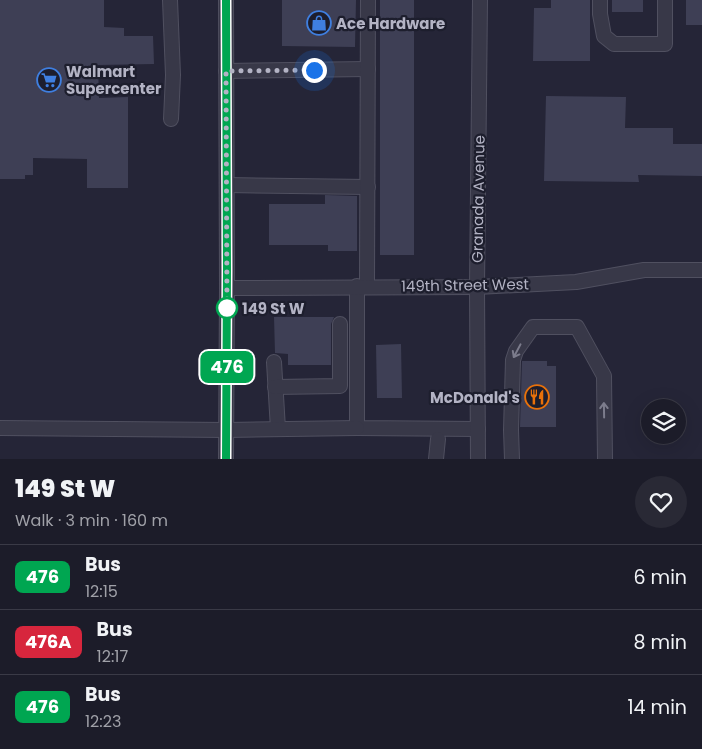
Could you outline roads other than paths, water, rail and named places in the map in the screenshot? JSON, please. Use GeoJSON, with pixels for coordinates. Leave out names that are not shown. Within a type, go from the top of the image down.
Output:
{"type":"FeatureCollection","features":[{"type":"Feature","properties":{"kind":"street"},"geometry":{"type":"LineString","coordinates":[[170,0],[173,75],[171,119]]}},
{"type":"Feature","properties":{"kind":"street"},"geometry":{"type":"LineString","coordinates":[[226,0],[226,459]]}},
{"type":"Feature","properties":{"kind":"street"},"geometry":{"type":"LineString","coordinates":[[357,428],[357,354],[368,187],[368,0]]}},
{"type":"Feature","properties":{"kind":"street","name":"Granada Avenue"},"geometry":{"type":"LineString","coordinates":[[478,459],[477,287],[480,0]]}},
{"type":"Feature","properties":{"kind":"street"},"geometry":{"type":"LineString","coordinates":[[600,0],[600,14],[604,36],[614,44],[665,44],[665,0]]}},
{"type":"Feature","properties":{"kind":"street"},"geometry":{"type":"LineString","coordinates":[[226,71],[368,69]]}},
{"type":"Feature","properties":{"kind":"street"},"geometry":{"type":"LineString","coordinates":[[227,185],[368,187]]}},
{"type":"Feature","properties":{"kind":"street","name":"149th Street West"},"geometry":{"type":"LineString","coordinates":[[227,288],[477,287],[576,282],[644,270],[702,270]]}},
{"type":"Feature","properties":{"kind":"street"},"geometry":{"type":"LineString","coordinates":[[275,387],[340,386],[340,324]]}},
{"type":"Feature","properties":{"kind":"street"},"geometry":{"type":"LineString","coordinates":[[512,459],[513,360],[516,351],[533,327],[577,327],[604,376],[605,459]]}},
{"type":"Feature","properties":{"kind":"street"},"geometry":{"type":"LineString","coordinates":[[340,355],[357,354]]}},
{"type":"Feature","properties":{"kind":"street"},"geometry":{"type":"LineString","coordinates":[[274,362],[278,429]]}},
{"type":"Feature","properties":{"kind":"street"},"geometry":{"type":"LineString","coordinates":[[0,428],[227,430],[478,429]]}},
{"type":"Feature","properties":{"kind":"street"},"geometry":{"type":"LineString","coordinates":[[436,459],[438,439]]}},
{"type":"Feature","properties":{"kind":"place","name":"Ace Hardware"},"geometry":{"type":"Point","coordinates":[319,23]}},
{"type":"Feature","properties":{"kind":"place","name":"Walmart Supercenter"},"geometry":{"type":"Point","coordinates":[49,80]}},
{"type":"Feature","properties":{"kind":"place","name":"149 St W"},"geometry":{"type":"Point","coordinates":[227,308]}},
{"type":"Feature","properties":{"kind":"place","name":"McDonald's"},"geometry":{"type":"Point","coordinates":[537,397]}}]}
